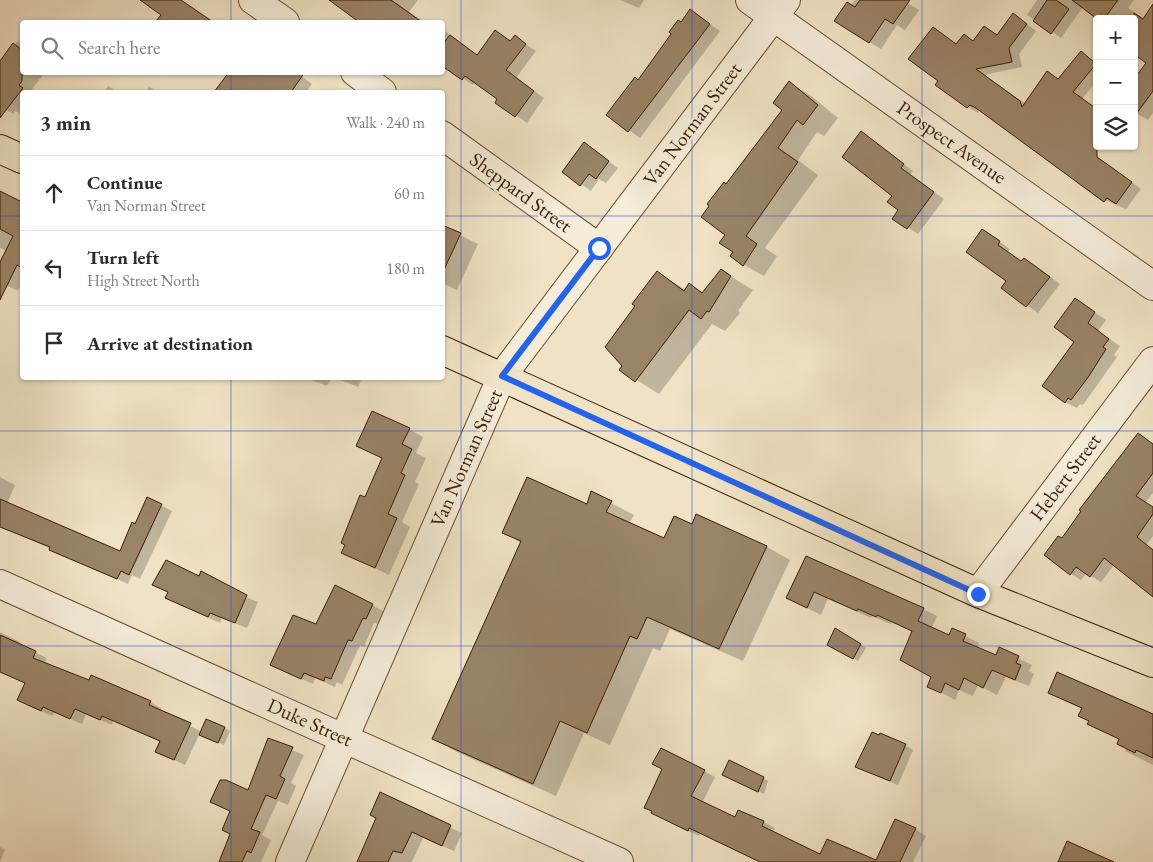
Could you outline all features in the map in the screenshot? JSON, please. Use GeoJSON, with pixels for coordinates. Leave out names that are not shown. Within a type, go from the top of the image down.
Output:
{"type":"FeatureCollection","features":[{"type":"Feature","properties":{"kind":"main road"},"geometry":{"type":"LineString","coordinates":[[0,149],[20,158]]}},
{"type":"Feature","properties":{"kind":"main road"},"geometry":{"type":"LineString","coordinates":[[445,351],[978,594],[1153,663]]}},
{"type":"Feature","properties":{"kind":"street"},"geometry":{"type":"LineString","coordinates":[[253,0],[282,20]]}},
{"type":"Feature","properties":{"kind":"street","name":"Prospect Avenue"},"geometry":{"type":"LineString","coordinates":[[750,0],[779,8],[1153,286]]}},
{"type":"Feature","properties":{"kind":"street","name":"Van Norman Street"},"geometry":{"type":"LineString","coordinates":[[290,862],[502,376],[779,8]]}},
{"type":"Feature","properties":{"kind":"street"},"geometry":{"type":"LineString","coordinates":[[358,75],[379,90]]}},
{"type":"Feature","properties":{"kind":"street","name":"Sheppard Street"},"geometry":{"type":"LineString","coordinates":[[445,137],[599,248]]}},
{"type":"Feature","properties":{"kind":"street","name":"Hebert Street"},"geometry":{"type":"LineString","coordinates":[[978,594],[1153,361]]}},
{"type":"Feature","properties":{"kind":"street","name":"Duke Street"},"geometry":{"type":"LineString","coordinates":[[0,584],[619,862]]}},
{"type":"Feature","properties":{"kind":"building"},"geometry":{"type":"Polygon","coordinates":[[[140,0],[181,0],[210,20],[157,20],[161,15],[140,0]]]}},
{"type":"Feature","properties":{"kind":"building"},"geometry":{"type":"Polygon","coordinates":[[[329,0],[391,0],[419,20],[356,20],[329,0]]]}},
{"type":"Feature","properties":{"kind":"building"},"geometry":{"type":"Polygon","coordinates":[[[860,0],[910,0],[893,24],[885,19],[869,43],[834,21],[847,2],[855,7],[860,0]]]}},
{"type":"Feature","properties":{"kind":"building"},"geometry":{"type":"Polygon","coordinates":[[[1047,0],[1056,0],[1069,9],[1051,34],[1033,21],[1047,0]]]}},
{"type":"Feature","properties":{"kind":"building"},"geometry":{"type":"Polygon","coordinates":[[[1072,0],[1118,0],[1107,15],[1093,16],[1072,0]]]}},
{"type":"Feature","properties":{"kind":"building"},"geometry":{"type":"Polygon","coordinates":[[[1153,4],[1153,91],[1138,112],[1138,74],[1146,63],[1138,57],[1138,16],[1143,19],[1153,4]]]}},
{"type":"Feature","properties":{"kind":"building"},"geometry":{"type":"Polygon","coordinates":[[[690,9],[710,24],[628,132],[606,115],[635,77],[638,80],[671,34],[669,32],[678,20],[681,22],[690,9]]]}},
{"type":"Feature","properties":{"kind":"building"},"geometry":{"type":"Polygon","coordinates":[[[1013,13],[1027,24],[1009,48],[1012,62],[976,69],[1020,101],[1022,107],[1047,71],[1058,79],[1081,51],[1093,61],[1093,68],[1073,92],[1093,106],[1093,150],[1097,150],[1097,157],[1132,182],[1116,204],[1107,198],[1104,202],[976,108],[970,105],[967,108],[935,85],[938,81],[908,59],[933,27],[956,44],[964,34],[973,41],[984,26],[997,35],[1013,13]]]}},
{"type":"Feature","properties":{"kind":"building"},"geometry":{"type":"Polygon","coordinates":[[[495,30],[510,41],[515,35],[526,44],[506,70],[534,91],[515,117],[495,103],[497,99],[465,76],[462,80],[445,68],[445,41],[450,35],[477,55],[495,30]]]}},
{"type":"Feature","properties":{"kind":"building"},"geometry":{"type":"Polygon","coordinates":[[[13,43],[20,48],[20,75],[22,75],[22,81],[19,85],[23,88],[0,118],[0,61],[13,43]]]}},
{"type":"Feature","properties":{"kind":"building"},"geometry":{"type":"Polygon","coordinates":[[[227,75],[303,75],[292,90],[216,90],[227,75]]]}},
{"type":"Feature","properties":{"kind":"building"},"geometry":{"type":"Polygon","coordinates":[[[789,81],[818,105],[803,125],[797,120],[778,148],[798,162],[746,236],[757,244],[743,266],[730,256],[733,252],[719,243],[725,235],[701,217],[709,206],[707,204],[724,182],[726,184],[782,110],[773,103],[789,81]]]}},
{"type":"Feature","properties":{"kind":"building"},"geometry":{"type":"Polygon","coordinates":[[[861,131],[904,164],[901,168],[934,192],[907,229],[892,219],[898,210],[887,202],[892,196],[842,157],[861,131]]]}},
{"type":"Feature","properties":{"kind":"building"},"geometry":{"type":"Polygon","coordinates":[[[584,142],[609,161],[596,179],[589,174],[580,186],[562,172],[584,142]]]}},
{"type":"Feature","properties":{"kind":"building"},"geometry":{"type":"Polygon","coordinates":[[[0,191],[20,201],[20,267],[17,265],[0,300],[0,262],[13,236],[0,229],[0,191]]]}},
{"type":"Feature","properties":{"kind":"building"},"geometry":{"type":"Polygon","coordinates":[[[445,226],[461,233],[445,268],[445,226]]]}},
{"type":"Feature","properties":{"kind":"building"},"geometry":{"type":"Polygon","coordinates":[[[982,229],[1000,241],[998,245],[1021,261],[1024,258],[1050,277],[1026,307],[1001,288],[1006,281],[966,252],[982,229]]]}},
{"type":"Feature","properties":{"kind":"building"},"geometry":{"type":"Polygon","coordinates":[[[721,269],[731,276],[709,312],[707,311],[701,319],[689,310],[635,382],[619,370],[622,366],[605,347],[635,306],[632,304],[657,271],[684,291],[689,283],[702,293],[721,269]]]}},
{"type":"Feature","properties":{"kind":"building"},"geometry":{"type":"Polygon","coordinates":[[[1075,298],[1095,312],[1088,323],[1109,339],[1103,347],[1106,349],[1089,376],[1071,400],[1068,398],[1065,403],[1042,386],[1074,342],[1054,327],[1075,298]]]}},
{"type":"Feature","properties":{"kind":"building"},"geometry":{"type":"Polygon","coordinates":[[[372,411],[410,428],[402,444],[412,449],[401,473],[405,475],[388,514],[397,518],[375,568],[341,553],[345,545],[341,543],[360,495],[365,497],[382,458],[356,446],[372,411]]]}},
{"type":"Feature","properties":{"kind":"building"},"geometry":{"type":"Polygon","coordinates":[[[1138,433],[1153,444],[1153,473],[1136,496],[1153,507],[1153,514],[1137,537],[1153,550],[1153,597],[1104,558],[1090,577],[1076,567],[1070,575],[1044,555],[1058,536],[1062,538],[1081,511],[1079,510],[1138,433]]]}},
{"type":"Feature","properties":{"kind":"building"},"geometry":{"type":"Polygon","coordinates":[[[527,477],[587,504],[591,491],[612,501],[606,512],[664,538],[674,516],[692,524],[696,514],[767,546],[719,649],[647,617],[637,639],[630,636],[587,733],[560,721],[533,784],[432,739],[521,541],[502,533],[527,477]]]}},
{"type":"Feature","properties":{"kind":"building"},"geometry":{"type":"Polygon","coordinates":[[[147,497],[162,504],[129,575],[121,571],[117,579],[49,550],[50,547],[0,527],[0,499],[120,551],[132,522],[135,524],[147,497]]]}},
{"type":"Feature","properties":{"kind":"building"},"geometry":{"type":"Polygon","coordinates":[[[806,556],[924,608],[918,621],[949,635],[952,628],[966,634],[963,641],[996,655],[999,647],[1019,656],[1016,663],[1021,665],[1015,680],[992,670],[983,688],[964,678],[959,690],[945,683],[941,693],[927,687],[931,677],[900,660],[912,631],[877,615],[876,617],[858,609],[857,611],[814,592],[807,608],[786,598],[806,556]]]}},
{"type":"Feature","properties":{"kind":"building"},"geometry":{"type":"Polygon","coordinates":[[[166,560],[199,576],[201,571],[247,595],[235,623],[210,613],[208,617],[165,598],[168,592],[152,585],[166,560]]]}},
{"type":"Feature","properties":{"kind":"building"},"geometry":{"type":"Polygon","coordinates":[[[335,585],[373,604],[366,619],[363,618],[352,641],[348,640],[331,679],[325,677],[324,681],[304,673],[301,679],[270,665],[293,615],[316,624],[335,585]]]}},
{"type":"Feature","properties":{"kind":"building"},"geometry":{"type":"Polygon","coordinates":[[[835,628],[861,644],[853,659],[827,645],[835,628]]]}},
{"type":"Feature","properties":{"kind":"building"},"geometry":{"type":"Polygon","coordinates":[[[0,635],[36,651],[33,658],[89,680],[91,675],[151,701],[149,705],[191,723],[174,760],[155,752],[160,741],[102,716],[100,720],[75,709],[70,719],[43,707],[41,711],[17,700],[25,683],[0,672],[0,635]]]}},
{"type":"Feature","properties":{"kind":"building"},"geometry":{"type":"Polygon","coordinates":[[[1057,672],[1153,714],[1153,758],[1136,750],[1135,753],[1117,744],[1119,739],[1087,724],[1089,721],[1078,716],[1082,708],[1048,693],[1057,672]]]}},
{"type":"Feature","properties":{"kind":"building"},"geometry":{"type":"Polygon","coordinates":[[[206,719],[225,727],[218,743],[199,735],[206,719]]]}},
{"type":"Feature","properties":{"kind":"building"},"geometry":{"type":"Polygon","coordinates":[[[872,732],[879,735],[880,733],[906,744],[890,781],[855,767],[872,732]]]}},
{"type":"Feature","properties":{"kind":"building"},"geometry":{"type":"Polygon","coordinates":[[[268,738],[293,747],[280,776],[285,779],[276,799],[266,795],[251,829],[260,832],[251,853],[247,851],[242,862],[219,862],[230,834],[222,830],[230,811],[210,802],[220,780],[226,780],[248,790],[268,738]]]}},
{"type":"Feature","properties":{"kind":"building"},"geometry":{"type":"Polygon","coordinates":[[[661,748],[705,770],[691,796],[735,817],[738,810],[764,821],[762,826],[820,854],[827,839],[876,860],[895,819],[916,828],[900,862],[760,862],[689,828],[688,831],[644,808],[662,769],[652,764],[661,748]]]}},
{"type":"Feature","properties":{"kind":"building"},"geometry":{"type":"Polygon","coordinates":[[[729,760],[764,777],[758,792],[722,775],[729,760]]]}},
{"type":"Feature","properties":{"kind":"building"},"geometry":{"type":"Polygon","coordinates":[[[380,792],[451,825],[442,846],[412,832],[402,853],[393,851],[388,862],[357,862],[376,818],[370,815],[380,792]]]}},
{"type":"Feature","properties":{"kind":"building"},"geometry":{"type":"Polygon","coordinates":[[[1067,841],[1114,862],[1058,862],[1067,841]]]}},
{"type":"Feature","properties":{"kind":"route"},"geometry":{"type":"LineString","coordinates":[[599,248],[502,376],[978,594]]}}]}
